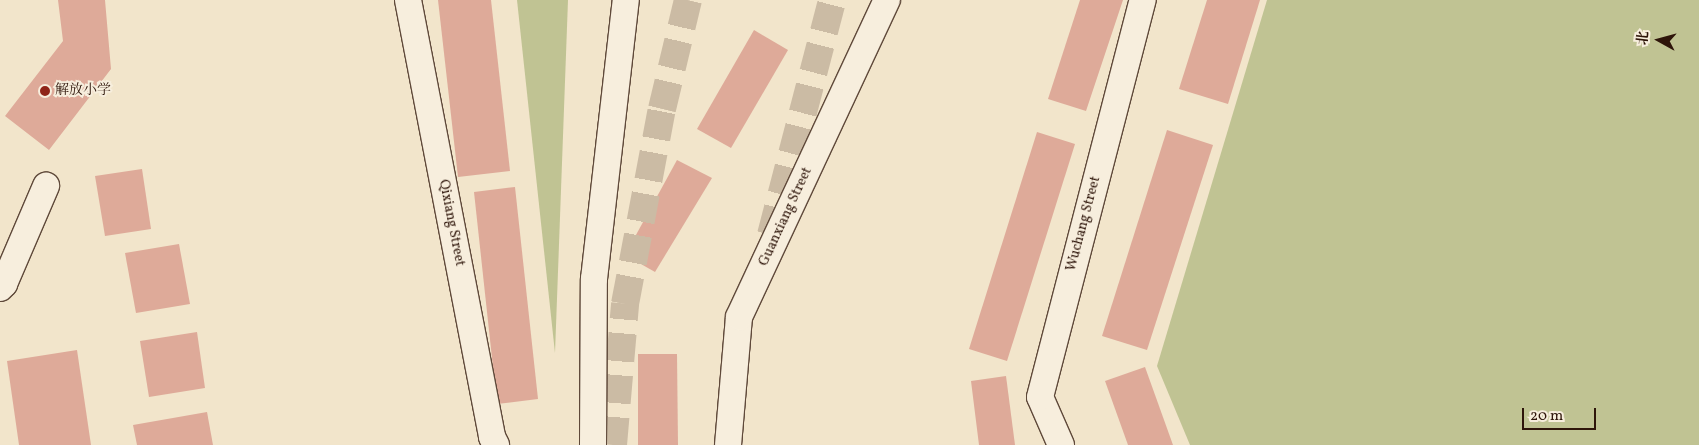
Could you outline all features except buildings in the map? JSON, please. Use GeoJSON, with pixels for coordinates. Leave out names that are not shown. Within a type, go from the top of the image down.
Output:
{"type":"FeatureCollection","features":[{"type":"Feature","properties":{"kind":"street","name":"Qixiang Street"},"geometry":{"type":"LineString","coordinates":[[408,0],[492,437],[496,445]]}},
{"type":"Feature","properties":{"kind":"street"},"geometry":{"type":"LineString","coordinates":[[593,445],[594,279],[626,0]]}},
{"type":"Feature","properties":{"kind":"street","name":"Guanxiang Street"},"geometry":{"type":"LineString","coordinates":[[728,445],[739,317],[887,0]]}},
{"type":"Feature","properties":{"kind":"street","name":"Wuchang Street"},"geometry":{"type":"LineString","coordinates":[[1061,445],[1040,397],[1143,0]]}},
{"type":"Feature","properties":{"kind":"street"},"geometry":{"type":"LineString","coordinates":[[0,288],[4,284],[46,186]]}},
{"type":"Feature","properties":{"kind":"green space"},"geometry":{"type":"Polygon","coordinates":[[[517,0],[568,0],[555,353],[517,0]]]}},
{"type":"Feature","properties":{"kind":"green space"},"geometry":{"type":"Polygon","coordinates":[[[1267,0],[1699,0],[1699,445],[1190,445],[1157,366],[1267,0]]]}},
{"type":"Feature","properties":{"kind":"tunnel"},"geometry":{"type":"LineString","coordinates":[[613,445],[625,304],[662,109],[688,0]]}},
{"type":"Feature","properties":{"kind":"tunnel"},"geometry":{"type":"LineString","coordinates":[[771,235],[832,0]]}},
{"type":"Feature","properties":{"kind":"place","name":"解放小学"},"geometry":{"type":"Point","coordinates":[45,91]}}]}
